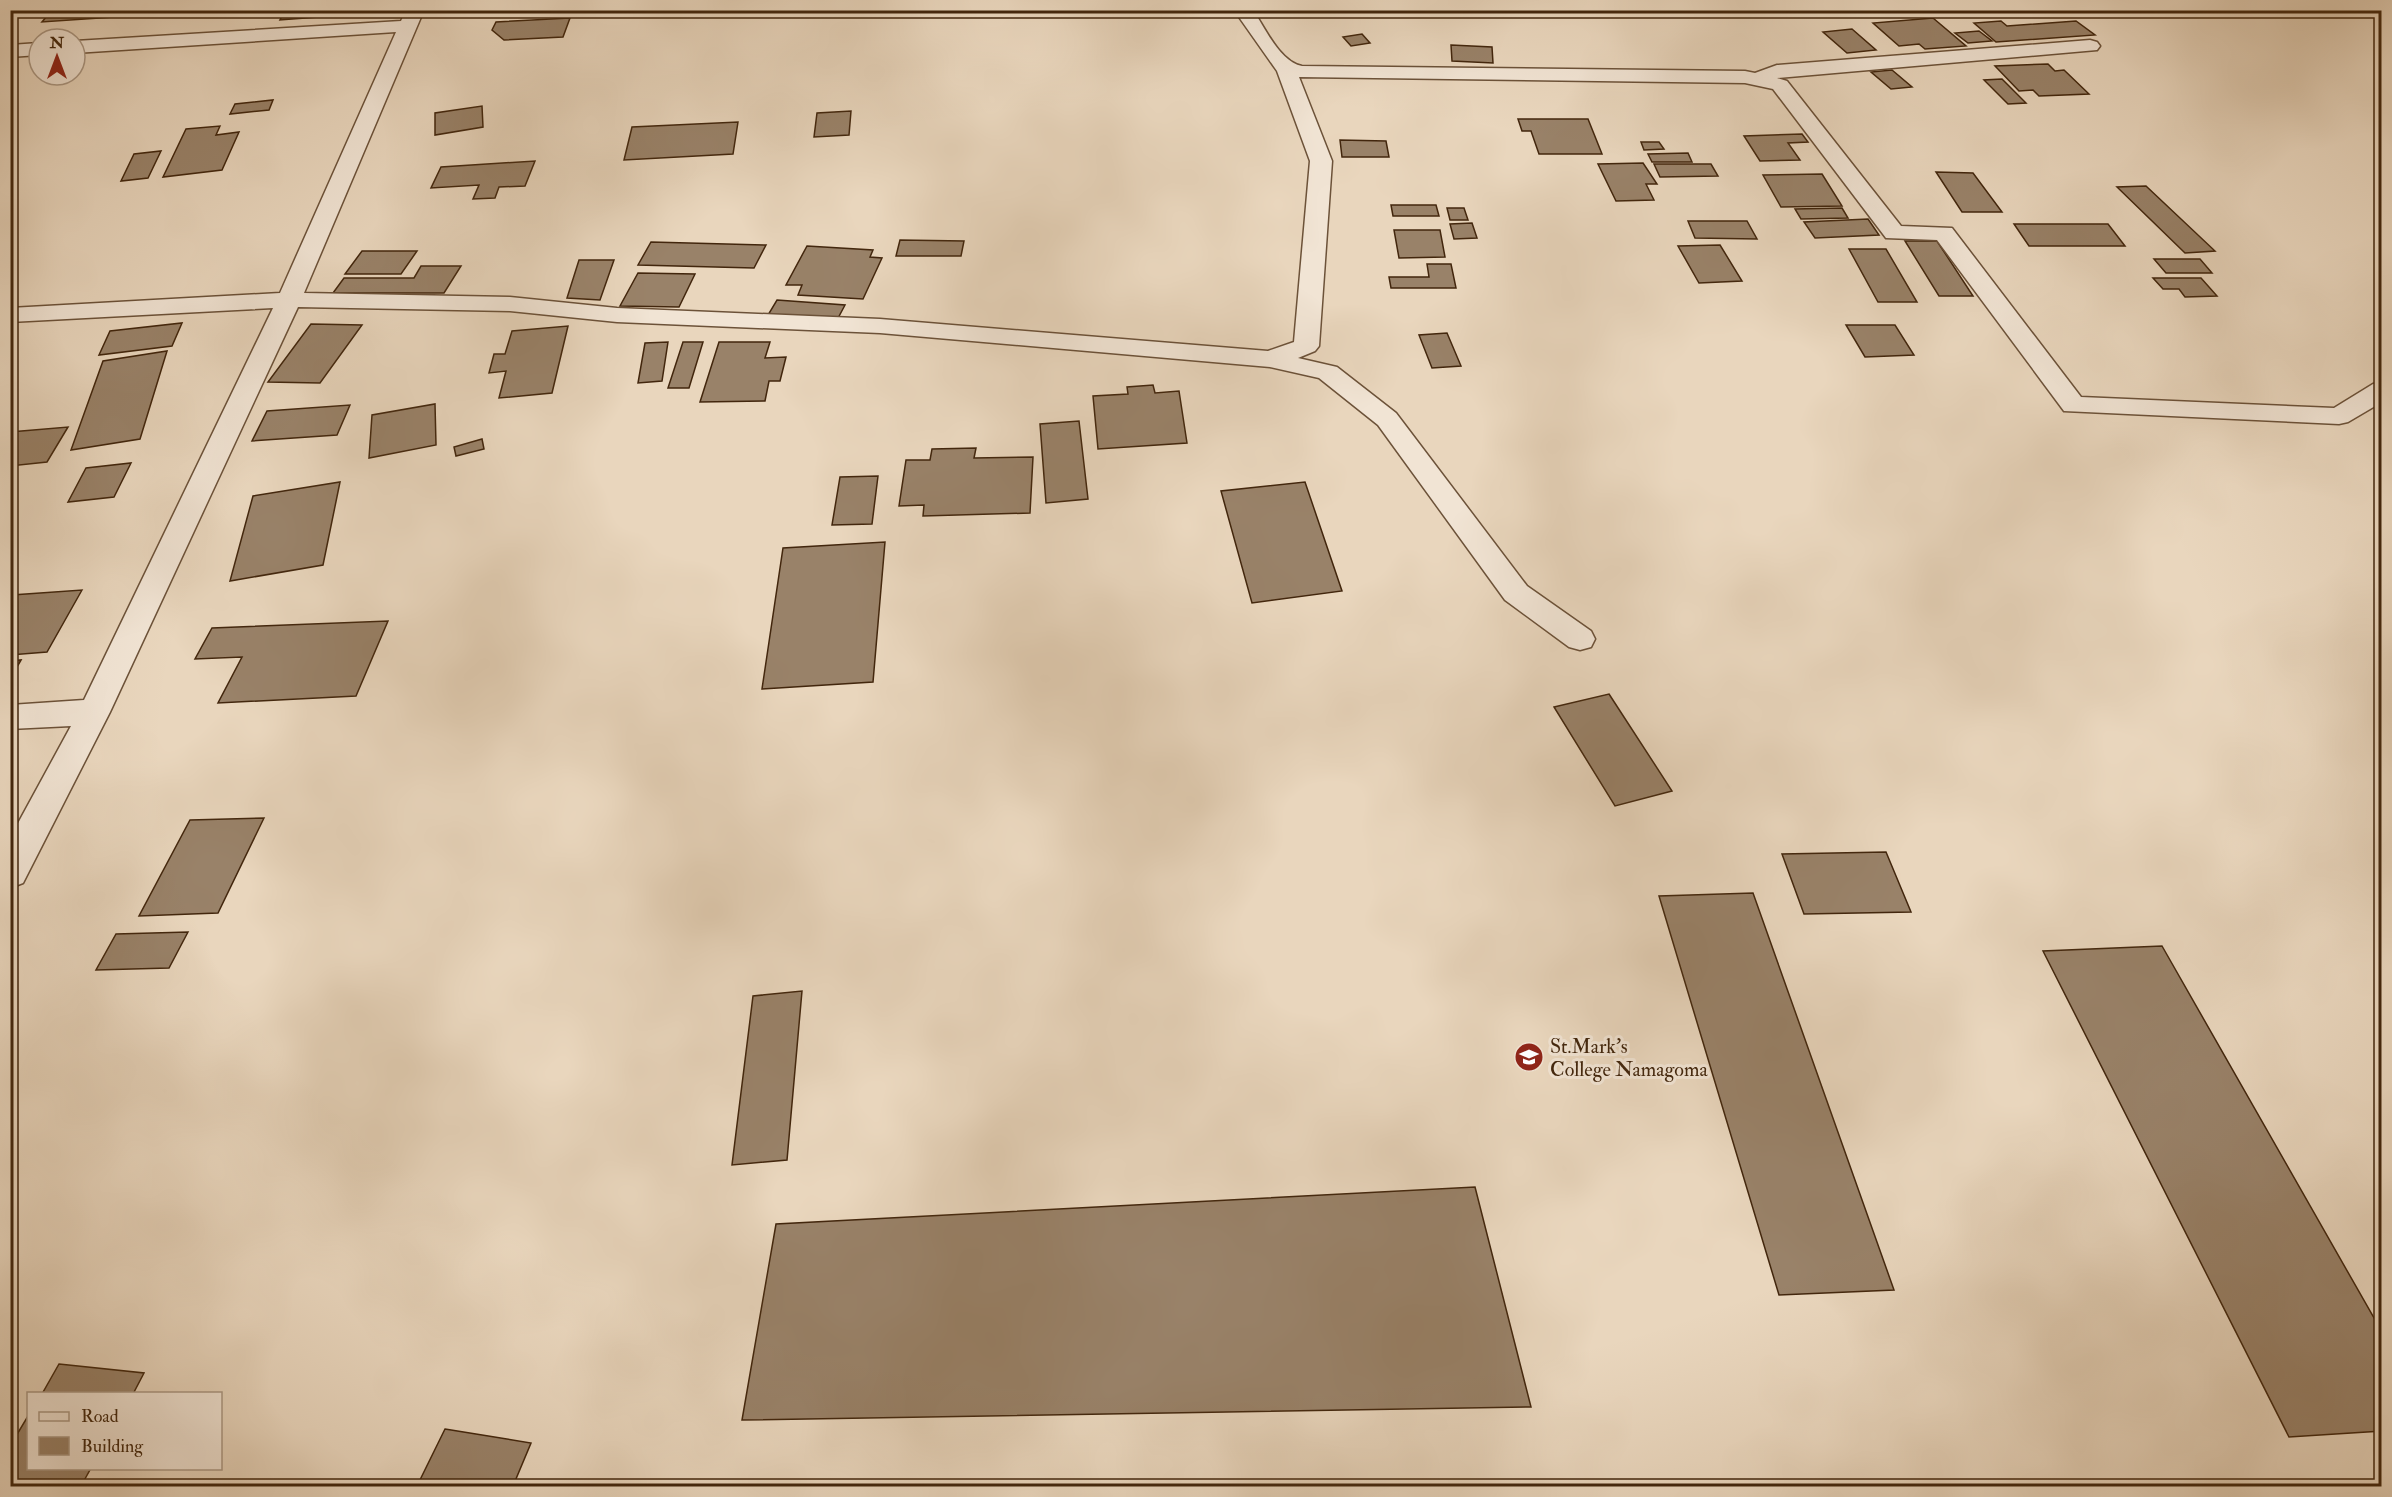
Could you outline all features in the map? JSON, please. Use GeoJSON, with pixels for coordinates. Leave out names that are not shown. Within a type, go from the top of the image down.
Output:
{"type":"FeatureCollection","features":[{"type":"Feature","properties":{"kind":"street"},"geometry":{"type":"LineString","coordinates":[[1244,10],[1286,69],[1321,161],[1306,346],[1270,359]]}},
{"type":"Feature","properties":{"kind":"street"},"geometry":{"type":"LineString","coordinates":[[10,873],[94,712],[289,300],[412,18],[87,46]]}},
{"type":"Feature","properties":{"kind":"street"},"geometry":{"type":"LineString","coordinates":[[1757,80],[1777,70],[2090,46]]}},
{"type":"Feature","properties":{"kind":"street"},"geometry":{"type":"LineString","coordinates":[[10,51],[27,50]]}},
{"type":"Feature","properties":{"kind":"street"},"geometry":{"type":"LineString","coordinates":[[1286,69],[1337,74],[1745,77],[1780,86],[1894,233],[1944,233],[2073,405],[2339,416],[2382,390]]}},
{"type":"Feature","properties":{"kind":"street"},"geometry":{"type":"LineString","coordinates":[[10,315],[289,300],[510,304],[617,315],[880,326],[1270,359],[1328,372],[1387,419],[1516,593],[1580,639]]}},
{"type":"Feature","properties":{"kind":"street"},"geometry":{"type":"LineString","coordinates":[[10,717],[94,712]]}},
{"type":"Feature","properties":{"kind":"building"},"geometry":{"type":"Polygon","coordinates":[[[52,10],[119,10],[114,17],[42,22],[52,10]]]}},
{"type":"Feature","properties":{"kind":"building"},"geometry":{"type":"Polygon","coordinates":[[[285,10],[335,10],[332,16],[280,20],[285,10]]]}},
{"type":"Feature","properties":{"kind":"building"},"geometry":{"type":"Polygon","coordinates":[[[570,18],[563,37],[504,40],[492,30],[496,22],[570,18]]]}},
{"type":"Feature","properties":{"kind":"building"},"geometry":{"type":"Polygon","coordinates":[[[1933,18],[1966,46],[1925,49],[1919,44],[1899,46],[1873,23],[1933,18]]]}},
{"type":"Feature","properties":{"kind":"building"},"geometry":{"type":"Polygon","coordinates":[[[2001,21],[2007,26],[2076,21],[2095,35],[1996,42],[1974,23],[2001,21]]]}},
{"type":"Feature","properties":{"kind":"building"},"geometry":{"type":"Polygon","coordinates":[[[1852,29],[1876,50],[1847,53],[1823,32],[1852,29]]]}},
{"type":"Feature","properties":{"kind":"building"},"geometry":{"type":"Polygon","coordinates":[[[1979,31],[1992,41],[1968,43],[1955,33],[1979,31]]]}},
{"type":"Feature","properties":{"kind":"building"},"geometry":{"type":"Polygon","coordinates":[[[1362,34],[1370,43],[1351,46],[1343,37],[1362,34]]]}},
{"type":"Feature","properties":{"kind":"building"},"geometry":{"type":"Polygon","coordinates":[[[1451,45],[1492,47],[1493,63],[1452,61],[1451,45]]]}},
{"type":"Feature","properties":{"kind":"building"},"geometry":{"type":"Polygon","coordinates":[[[2048,64],[2055,71],[2064,70],[2089,94],[2039,96],[2033,90],[2019,91],[1995,66],[2048,64]]]}},
{"type":"Feature","properties":{"kind":"building"},"geometry":{"type":"Polygon","coordinates":[[[1892,70],[1912,87],[1891,89],[1871,72],[1892,70]]]}},
{"type":"Feature","properties":{"kind":"building"},"geometry":{"type":"Polygon","coordinates":[[[2002,79],[2026,103],[2008,104],[1984,80],[2002,79]]]}},
{"type":"Feature","properties":{"kind":"building"},"geometry":{"type":"Polygon","coordinates":[[[273,100],[269,110],[230,114],[235,104],[273,100]]]}},
{"type":"Feature","properties":{"kind":"building"},"geometry":{"type":"Polygon","coordinates":[[[482,106],[483,127],[435,135],[435,113],[482,106]]]}},
{"type":"Feature","properties":{"kind":"building"},"geometry":{"type":"Polygon","coordinates":[[[851,111],[849,135],[814,137],[817,113],[851,111]]]}},
{"type":"Feature","properties":{"kind":"building"},"geometry":{"type":"Polygon","coordinates":[[[1518,119],[1588,119],[1602,154],[1539,154],[1531,131],[1522,131],[1518,119]]]}},
{"type":"Feature","properties":{"kind":"building"},"geometry":{"type":"Polygon","coordinates":[[[738,122],[733,154],[624,160],[632,127],[738,122]]]}},
{"type":"Feature","properties":{"kind":"building"},"geometry":{"type":"Polygon","coordinates":[[[220,126],[216,135],[239,132],[222,170],[163,177],[186,129],[220,126]]]}},
{"type":"Feature","properties":{"kind":"building"},"geometry":{"type":"Polygon","coordinates":[[[1802,134],[1808,142],[1788,143],[1800,160],[1760,161],[1744,136],[1802,134]]]}},
{"type":"Feature","properties":{"kind":"building"},"geometry":{"type":"Polygon","coordinates":[[[1340,140],[1386,141],[1389,157],[1342,157],[1340,140]]]}},
{"type":"Feature","properties":{"kind":"building"},"geometry":{"type":"Polygon","coordinates":[[[1641,142],[1659,142],[1664,149],[1644,150],[1641,142]]]}},
{"type":"Feature","properties":{"kind":"building"},"geometry":{"type":"Polygon","coordinates":[[[161,151],[148,178],[121,181],[134,154],[161,151]]]}},
{"type":"Feature","properties":{"kind":"building"},"geometry":{"type":"Polygon","coordinates":[[[1688,153],[1692,162],[1652,162],[1648,154],[1688,153]]]}},
{"type":"Feature","properties":{"kind":"building"},"geometry":{"type":"Polygon","coordinates":[[[535,161],[525,186],[499,187],[495,198],[473,199],[479,185],[431,188],[441,167],[535,161]]]}},
{"type":"Feature","properties":{"kind":"building"},"geometry":{"type":"Polygon","coordinates":[[[1643,163],[1657,184],[1646,184],[1654,200],[1616,201],[1598,164],[1643,163]]]}},
{"type":"Feature","properties":{"kind":"building"},"geometry":{"type":"Polygon","coordinates":[[[1654,164],[1711,164],[1718,176],[1660,177],[1654,164]]]}},
{"type":"Feature","properties":{"kind":"building"},"geometry":{"type":"Polygon","coordinates":[[[1936,172],[1973,173],[2002,212],[1962,212],[1936,172]]]}},
{"type":"Feature","properties":{"kind":"building"},"geometry":{"type":"Polygon","coordinates":[[[1822,174],[1842,206],[1781,207],[1763,175],[1822,174]]]}},
{"type":"Feature","properties":{"kind":"building"},"geometry":{"type":"Polygon","coordinates":[[[2146,186],[2215,251],[2185,253],[2117,187],[2146,186]]]}},
{"type":"Feature","properties":{"kind":"building"},"geometry":{"type":"Polygon","coordinates":[[[1391,205],[1436,205],[1439,216],[1393,216],[1391,205]]]}},
{"type":"Feature","properties":{"kind":"building"},"geometry":{"type":"Polygon","coordinates":[[[1447,208],[1464,208],[1468,220],[1450,220],[1447,208]]]}},
{"type":"Feature","properties":{"kind":"building"},"geometry":{"type":"Polygon","coordinates":[[[1842,208],[1848,218],[1801,219],[1795,209],[1842,208]]]}},
{"type":"Feature","properties":{"kind":"building"},"geometry":{"type":"Polygon","coordinates":[[[1868,219],[1879,235],[1815,238],[1804,222],[1868,219]]]}},
{"type":"Feature","properties":{"kind":"building"},"geometry":{"type":"Polygon","coordinates":[[[1688,221],[1747,221],[1757,239],[1695,238],[1688,221]]]}},
{"type":"Feature","properties":{"kind":"building"},"geometry":{"type":"Polygon","coordinates":[[[1472,223],[1477,238],[1454,239],[1450,224],[1472,223]]]}},
{"type":"Feature","properties":{"kind":"building"},"geometry":{"type":"Polygon","coordinates":[[[2014,224],[2108,224],[2125,246],[2029,246],[2014,224]]]}},
{"type":"Feature","properties":{"kind":"building"},"geometry":{"type":"Polygon","coordinates":[[[1394,230],[1440,230],[1445,257],[1399,258],[1394,230]]]}},
{"type":"Feature","properties":{"kind":"building"},"geometry":{"type":"Polygon","coordinates":[[[900,240],[964,241],[961,256],[896,256],[900,240]]]}},
{"type":"Feature","properties":{"kind":"building"},"geometry":{"type":"Polygon","coordinates":[[[1905,241],[1937,241],[1973,296],[1939,296],[1905,241]]]}},
{"type":"Feature","properties":{"kind":"building"},"geometry":{"type":"Polygon","coordinates":[[[651,242],[766,245],[754,268],[638,265],[651,242]]]}},
{"type":"Feature","properties":{"kind":"building"},"geometry":{"type":"Polygon","coordinates":[[[1720,245],[1742,281],[1699,283],[1678,246],[1720,245]]]}},
{"type":"Feature","properties":{"kind":"building"},"geometry":{"type":"Polygon","coordinates":[[[807,246],[873,250],[870,257],[882,258],[863,299],[798,295],[802,285],[786,285],[807,246]]]}},
{"type":"Feature","properties":{"kind":"building"},"geometry":{"type":"Polygon","coordinates":[[[1849,249],[1886,249],[1917,302],[1878,302],[1849,249]]]}},
{"type":"Feature","properties":{"kind":"building"},"geometry":{"type":"Polygon","coordinates":[[[362,251],[417,251],[401,274],[345,274],[362,251]]]}},
{"type":"Feature","properties":{"kind":"building"},"geometry":{"type":"Polygon","coordinates":[[[2154,259],[2200,259],[2212,273],[2166,273],[2154,259]]]}},
{"type":"Feature","properties":{"kind":"building"},"geometry":{"type":"Polygon","coordinates":[[[579,260],[614,260],[600,300],[567,298],[579,260]]]}},
{"type":"Feature","properties":{"kind":"building"},"geometry":{"type":"Polygon","coordinates":[[[1427,264],[1451,264],[1456,288],[1391,288],[1389,277],[1429,277],[1427,264]]]}},
{"type":"Feature","properties":{"kind":"building"},"geometry":{"type":"Polygon","coordinates":[[[421,266],[461,266],[444,293],[333,293],[344,278],[414,278],[421,266]]]}},
{"type":"Feature","properties":{"kind":"building"},"geometry":{"type":"Polygon","coordinates":[[[638,273],[695,274],[679,307],[620,306],[638,273]]]}},
{"type":"Feature","properties":{"kind":"building"},"geometry":{"type":"Polygon","coordinates":[[[2153,278],[2201,278],[2217,296],[2185,297],[2179,289],[2163,289],[2153,278]]]}},
{"type":"Feature","properties":{"kind":"building"},"geometry":{"type":"Polygon","coordinates":[[[777,300],[845,305],[837,320],[768,315],[777,300]]]}},
{"type":"Feature","properties":{"kind":"building"},"geometry":{"type":"Polygon","coordinates":[[[182,323],[172,346],[99,355],[110,331],[182,323]]]}},
{"type":"Feature","properties":{"kind":"building"},"geometry":{"type":"Polygon","coordinates":[[[311,324],[362,325],[320,383],[268,382],[311,324]]]}},
{"type":"Feature","properties":{"kind":"building"},"geometry":{"type":"Polygon","coordinates":[[[1846,325],[1895,325],[1914,355],[1865,357],[1846,325]]]}},
{"type":"Feature","properties":{"kind":"building"},"geometry":{"type":"Polygon","coordinates":[[[568,326],[552,393],[499,398],[506,371],[489,373],[494,354],[505,354],[512,331],[568,326]]]}},
{"type":"Feature","properties":{"kind":"building"},"geometry":{"type":"Polygon","coordinates":[[[1447,333],[1461,366],[1432,368],[1419,335],[1447,333]]]}},
{"type":"Feature","properties":{"kind":"building"},"geometry":{"type":"Polygon","coordinates":[[[668,342],[662,381],[638,383],[645,343],[668,342]]]}},
{"type":"Feature","properties":{"kind":"building"},"geometry":{"type":"Polygon","coordinates":[[[683,342],[703,342],[689,388],[668,388],[683,342]]]}},
{"type":"Feature","properties":{"kind":"building"},"geometry":{"type":"Polygon","coordinates":[[[719,342],[770,342],[765,358],[786,357],[780,381],[769,381],[765,401],[700,402],[719,342]]]}},
{"type":"Feature","properties":{"kind":"building"},"geometry":{"type":"Polygon","coordinates":[[[167,351],[140,439],[71,450],[103,361],[167,351]]]}},
{"type":"Feature","properties":{"kind":"building"},"geometry":{"type":"Polygon","coordinates":[[[1153,385],[1155,393],[1179,391],[1187,443],[1098,449],[1093,396],[1128,394],[1127,387],[1153,385]]]}},
{"type":"Feature","properties":{"kind":"building"},"geometry":{"type":"Polygon","coordinates":[[[435,404],[436,445],[369,458],[372,415],[435,404]]]}},
{"type":"Feature","properties":{"kind":"building"},"geometry":{"type":"Polygon","coordinates":[[[350,405],[337,435],[252,441],[267,411],[350,405]]]}},
{"type":"Feature","properties":{"kind":"building"},"geometry":{"type":"Polygon","coordinates":[[[1079,421],[1088,499],[1046,503],[1040,424],[1079,421]]]}},
{"type":"Feature","properties":{"kind":"building"},"geometry":{"type":"Polygon","coordinates":[[[68,427],[47,462],[10,466],[10,432],[68,427]]]}},
{"type":"Feature","properties":{"kind":"building"},"geometry":{"type":"Polygon","coordinates":[[[482,439],[484,449],[456,456],[454,447],[482,439]]]}},
{"type":"Feature","properties":{"kind":"building"},"geometry":{"type":"Polygon","coordinates":[[[976,448],[974,458],[1033,457],[1030,513],[923,516],[924,505],[899,506],[906,460],[930,460],[932,449],[976,448]]]}},
{"type":"Feature","properties":{"kind":"building"},"geometry":{"type":"Polygon","coordinates":[[[131,463],[114,497],[68,502],[86,468],[131,463]]]}},
{"type":"Feature","properties":{"kind":"building"},"geometry":{"type":"Polygon","coordinates":[[[878,476],[872,524],[832,525],[840,477],[878,476]]]}},
{"type":"Feature","properties":{"kind":"building"},"geometry":{"type":"Polygon","coordinates":[[[340,482],[323,565],[230,581],[253,496],[340,482]]]}},
{"type":"Feature","properties":{"kind":"building"},"geometry":{"type":"Polygon","coordinates":[[[1305,482],[1342,591],[1252,603],[1221,491],[1305,482]]]}},
{"type":"Feature","properties":{"kind":"building"},"geometry":{"type":"Polygon","coordinates":[[[885,542],[873,682],[762,689],[783,548],[885,542]]]}},
{"type":"Feature","properties":{"kind":"building"},"geometry":{"type":"Polygon","coordinates":[[[82,590],[47,652],[10,655],[12,595],[82,590]]]}},
{"type":"Feature","properties":{"kind":"building"},"geometry":{"type":"Polygon","coordinates":[[[388,621],[356,696],[218,703],[242,657],[195,659],[212,628],[388,621]]]}},
{"type":"Feature","properties":{"kind":"building"},"geometry":{"type":"Polygon","coordinates":[[[21,660],[10,679],[10,661],[21,660]]]}},
{"type":"Feature","properties":{"kind":"building"},"geometry":{"type":"Polygon","coordinates":[[[1609,694],[1672,791],[1615,806],[1554,707],[1609,694]]]}},
{"type":"Feature","properties":{"kind":"building"},"geometry":{"type":"Polygon","coordinates":[[[264,818],[218,913],[139,916],[190,820],[264,818]]]}},
{"type":"Feature","properties":{"kind":"building"},"geometry":{"type":"Polygon","coordinates":[[[1886,852],[1911,912],[1804,914],[1782,854],[1886,852]]]}},
{"type":"Feature","properties":{"kind":"building"},"geometry":{"type":"Polygon","coordinates":[[[1753,893],[1894,1290],[1779,1295],[1659,896],[1753,893]]]}},
{"type":"Feature","properties":{"kind":"building"},"geometry":{"type":"Polygon","coordinates":[[[188,932],[169,968],[96,970],[116,934],[188,932]]]}},
{"type":"Feature","properties":{"kind":"building"},"geometry":{"type":"Polygon","coordinates":[[[2162,946],[2382,1332],[2382,1431],[2289,1437],[2043,951],[2162,946]]]}},
{"type":"Feature","properties":{"kind":"building"},"geometry":{"type":"Polygon","coordinates":[[[802,991],[787,1160],[732,1165],[753,996],[802,991]]]}},
{"type":"Feature","properties":{"kind":"building"},"geometry":{"type":"Polygon","coordinates":[[[1475,1187],[1531,1407],[742,1420],[776,1224],[1475,1187]]]}},
{"type":"Feature","properties":{"kind":"building"},"geometry":{"type":"Polygon","coordinates":[[[59,1364],[144,1373],[134,1392],[43,1392],[59,1364]]]}},
{"type":"Feature","properties":{"kind":"building"},"geometry":{"type":"Polygon","coordinates":[[[27,1418],[27,1470],[90,1470],[81,1486],[10,1481],[10,1446],[27,1418]]]}},
{"type":"Feature","properties":{"kind":"building"},"geometry":{"type":"Polygon","coordinates":[[[445,1429],[531,1443],[513,1486],[417,1486],[445,1429]]]}},
{"type":"Feature","properties":{"kind":"place","name":"St.Mark's College Namagoma"},"geometry":{"type":"Point","coordinates":[1529,1057]}}]}
